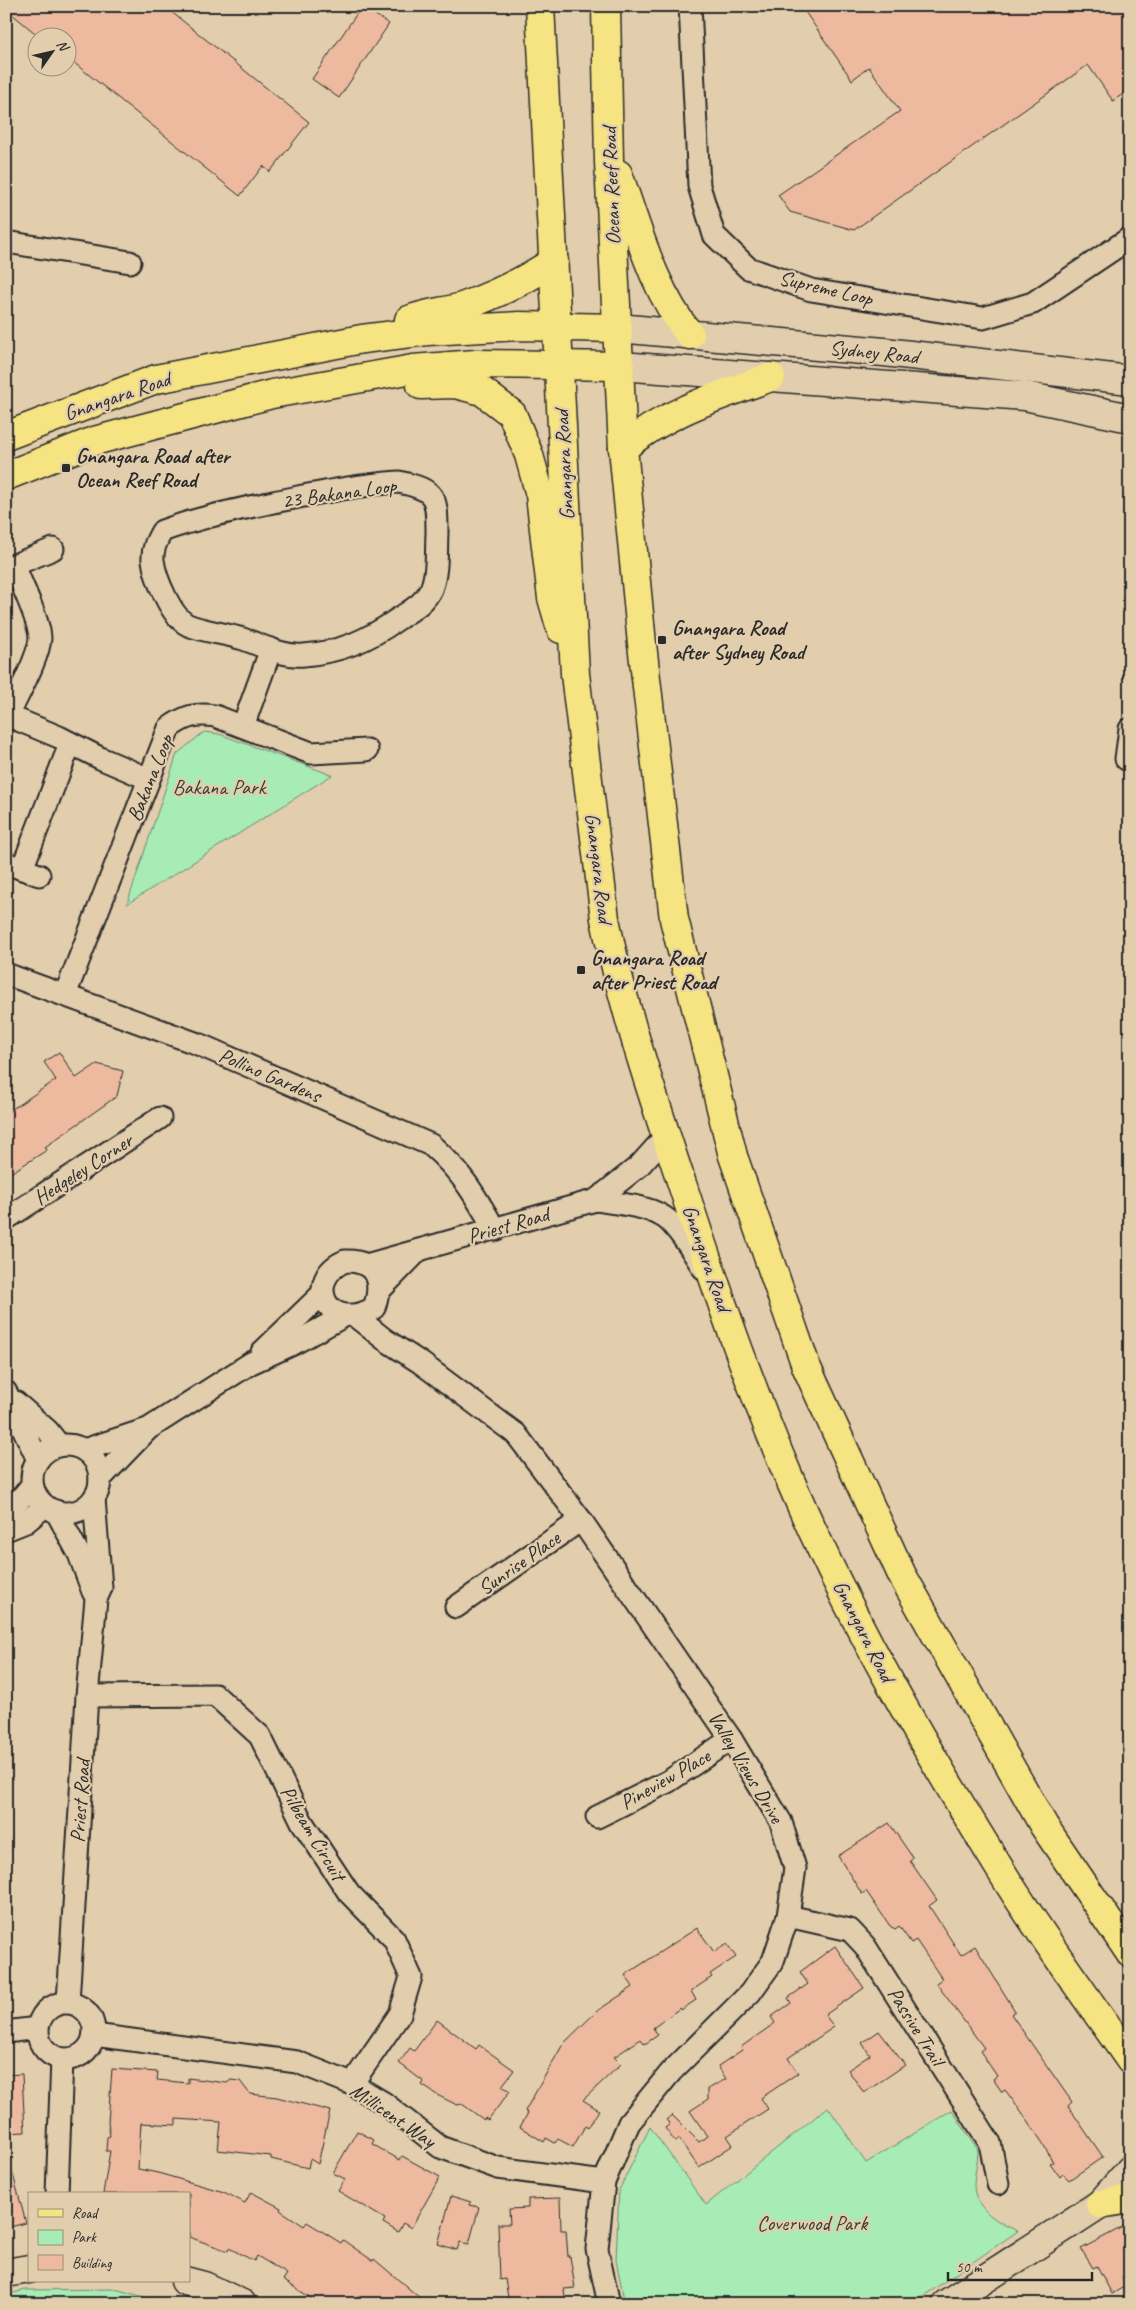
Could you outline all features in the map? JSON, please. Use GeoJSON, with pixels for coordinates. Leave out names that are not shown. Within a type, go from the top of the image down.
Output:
{"type":"FeatureCollection","features":[{"type":"Feature","properties":{"kind":"main road"},"geometry":{"type":"LineString","coordinates":[[540,6],[560,364]]}},
{"type":"Feature","properties":{"kind":"main road","name":"Ocean Reef Road"},"geometry":{"type":"LineString","coordinates":[[606,6],[615,302],[620,366]]}},
{"type":"Feature","properties":{"kind":"main road"},"geometry":{"type":"LineString","coordinates":[[609,147],[665,298],[676,319],[690,335]]}},
{"type":"Feature","properties":{"kind":"main road"},"geometry":{"type":"LineString","coordinates":[[362,339],[420,316],[460,307],[500,292],[526,280],[554,260]]}},
{"type":"Feature","properties":{"kind":"main road","name":"Gnangara Road"},"geometry":{"type":"LineString","coordinates":[[6,436],[156,379],[362,339],[426,331],[519,326],[618,328]]}},
{"type":"Feature","properties":{"kind":"main road","name":"Gnangara Road"},"geometry":{"type":"LineString","coordinates":[[6,476],[94,441],[272,394],[413,369],[476,364],[620,366]]}},
{"type":"Feature","properties":{"kind":"main road","name":"Gnangara Road"},"geometry":{"type":"LineString","coordinates":[[560,364],[575,674],[605,918],[612,956],[666,1136],[716,1289],[789,1479],[841,1588],[906,1713],[1009,1884],[1130,2060]]}},
{"type":"Feature","properties":{"kind":"main road"},"geometry":{"type":"LineString","coordinates":[[620,366],[623,448],[642,644],[674,919],[733,1156],[806,1366],[902,1575],[1044,1826],[1130,1954]]}},
{"type":"Feature","properties":{"kind":"main road"},"geometry":{"type":"LineString","coordinates":[[623,448],[644,430],[665,418],[771,377]]}},
{"type":"Feature","properties":{"kind":"main road"},"geometry":{"type":"LineString","coordinates":[[272,394],[455,384],[482,391],[512,414],[529,455],[540,495],[552,598],[575,674]]}},
{"type":"Feature","properties":{"kind":"main road"},"geometry":{"type":"LineString","coordinates":[[1100,2204],[1130,2199]]}},
{"type":"Feature","properties":{"kind":"street","name":"Supreme Loop"},"geometry":{"type":"LineString","coordinates":[[690,6],[699,186],[714,235],[748,268],[812,290],[983,318],[1033,303],[1130,238]]}},
{"type":"Feature","properties":{"kind":"street"},"geometry":{"type":"LineString","coordinates":[[6,242],[130,262]]}},
{"type":"Feature","properties":{"kind":"street","name":"Sydney Road"},"geometry":{"type":"LineString","coordinates":[[618,328],[884,352],[1130,380]]}},
{"type":"Feature","properties":{"kind":"street","name":"Sydney Road"},"geometry":{"type":"LineString","coordinates":[[620,366],[1025,396],[1130,418]]}},
{"type":"Feature","properties":{"kind":"street","name":"23 Bakana Loop"},"geometry":{"type":"LineString","coordinates":[[399,482],[423,487],[437,504],[436,567],[432,587],[423,602],[374,637],[336,651],[302,656],[271,649],[241,638],[211,632],[186,624],[171,608],[153,560],[154,546],[162,531],[193,521],[345,488],[399,482]]}},
{"type":"Feature","properties":{"kind":"street"},"geometry":{"type":"LineString","coordinates":[[53,549],[14,565],[13,582],[40,637],[36,654],[7,716],[59,737],[70,744],[149,779]]}},
{"type":"Feature","properties":{"kind":"street"},"geometry":{"type":"LineString","coordinates":[[243,726],[271,649]]}},
{"type":"Feature","properties":{"kind":"street","name":"Bakana Loop"},"geometry":{"type":"LineString","coordinates":[[65,994],[169,728],[184,717],[200,713],[243,726],[311,753],[367,750]]}},
{"type":"Feature","properties":{"kind":"street"},"geometry":{"type":"LineString","coordinates":[[1126,759],[1130,729]]}},
{"type":"Feature","properties":{"kind":"street"},"geometry":{"type":"LineString","coordinates":[[22,869],[70,744]]}},
{"type":"Feature","properties":{"kind":"street","name":"Pollino Gardens"},"geometry":{"type":"LineString","coordinates":[[6,974],[198,1044],[431,1145],[448,1160],[468,1183],[495,1230]]}},
{"type":"Feature","properties":{"kind":"street","name":"Hedgeley Corner"},"geometry":{"type":"LineString","coordinates":[[6,1219],[160,1118]]}},
{"type":"Feature","properties":{"kind":"street","name":"Priest Road"},"geometry":{"type":"LineString","coordinates":[[366,1265],[596,1200],[638,1166],[666,1136]]}},
{"type":"Feature","properties":{"kind":"street","name":"Priest Road"},"geometry":{"type":"LineString","coordinates":[[596,1200],[645,1209],[667,1219],[688,1245],[716,1289]]}},
{"type":"Feature","properties":{"kind":"street"},"geometry":{"type":"LineString","coordinates":[[97,1488],[98,1468],[94,1460],[84,1450],[72,1445],[59,1445],[47,1450],[38,1460],[32,1472],[32,1485],[38,1497],[51,1509],[68,1513],[79,1510],[97,1488],[112,1468],[148,1429],[251,1362],[293,1344],[363,1308],[419,1250]]}},
{"type":"Feature","properties":{"kind":"street"},"geometry":{"type":"LineString","coordinates":[[345,1261],[356,1261],[366,1265],[374,1272],[363,1308],[335,1311],[327,1304],[324,1282],[328,1273],[335,1265],[345,1261]]}},
{"type":"Feature","properties":{"kind":"street"},"geometry":{"type":"LineString","coordinates":[[251,1362],[324,1293]]}},
{"type":"Feature","properties":{"kind":"street","name":"Valley Views Drive"},"geometry":{"type":"LineString","coordinates":[[363,1308],[421,1363],[516,1434],[582,1520],[731,1738],[781,1822],[794,1868],[788,1916],[773,1961],[750,1993],[671,2072],[629,2123],[604,2182],[597,2249],[609,2304]]}},
{"type":"Feature","properties":{"kind":"street"},"geometry":{"type":"LineString","coordinates":[[8,1395],[48,1431],[59,1445]]}},
{"type":"Feature","properties":{"kind":"street"},"geometry":{"type":"LineString","coordinates":[[8,1395],[38,1460]]}},
{"type":"Feature","properties":{"kind":"street"},"geometry":{"type":"LineString","coordinates":[[84,1450],[148,1429]]}},
{"type":"Feature","properties":{"kind":"street"},"geometry":{"type":"LineString","coordinates":[[6,1516],[32,1485]]}},
{"type":"Feature","properties":{"kind":"street","name":"Priest Road"},"geometry":{"type":"LineString","coordinates":[[68,2002],[87,1696],[96,1599],[101,1588],[97,1488]]}},
{"type":"Feature","properties":{"kind":"street"},"geometry":{"type":"LineString","coordinates":[[6,1530],[51,1509]]}},
{"type":"Feature","properties":{"kind":"street","name":"Priest Road"},"geometry":{"type":"LineString","coordinates":[[51,1509],[79,1554],[96,1599]]}},
{"type":"Feature","properties":{"kind":"street","name":"Sunrise Place"},"geometry":{"type":"LineString","coordinates":[[456,1606],[582,1520]]}},
{"type":"Feature","properties":{"kind":"street","name":"Pilbeam Circuit"},"geometry":{"type":"LineString","coordinates":[[87,1696],[215,1695],[260,1736],[302,1822],[349,1893],[394,1939],[411,1977],[400,2014],[352,2084]]}},
{"type":"Feature","properties":{"kind":"street","name":"Pineview Place"},"geometry":{"type":"LineString","coordinates":[[597,1817],[668,1781],[731,1738]]}},
{"type":"Feature","properties":{"kind":"street","name":"Passive Trail"},"geometry":{"type":"LineString","coordinates":[[788,1916],[850,1930],[865,1946],[990,2144],[998,2184]]}},
{"type":"Feature","properties":{"kind":"street"},"geometry":{"type":"LineString","coordinates":[[68,2002],[77,2004],[91,2017],[94,2026],[94,2036],[91,2046],[83,2054],[73,2059],[62,2059],[52,2056],[44,2049],[38,2039],[37,2028],[40,2018],[47,2009],[57,2004],[68,2002]]}},
{"type":"Feature","properties":{"kind":"street"},"geometry":{"type":"LineString","coordinates":[[6,2032],[37,2028]]}},
{"type":"Feature","properties":{"kind":"street","name":"Millicent Way"},"geometry":{"type":"LineString","coordinates":[[94,2036],[297,2062],[352,2084],[384,2103],[440,2147],[498,2168],[604,2182]]}},
{"type":"Feature","properties":{"kind":"street"},"geometry":{"type":"LineString","coordinates":[[57,2192],[62,2059]]}},
{"type":"Feature","properties":{"kind":"street"},"geometry":{"type":"LineString","coordinates":[[1100,2204],[1130,2170]]}},
{"type":"Feature","properties":{"kind":"street"},"geometry":{"type":"LineString","coordinates":[[946,2304],[1100,2204],[1130,2191]]}},
{"type":"Feature","properties":{"kind":"street"},"geometry":{"type":"LineString","coordinates":[[6,2273],[28,2269]]}},
{"type":"Feature","properties":{"kind":"street"},"geometry":{"type":"LineString","coordinates":[[189,2282],[204,2286],[242,2304]]}},
{"type":"Feature","properties":{"kind":"green space","name":"Bakana Park"},"geometry":{"type":"Polygon","coordinates":[[[204,732],[219,734],[332,775],[127,904],[177,754],[204,732]]]}},
{"type":"Feature","properties":{"kind":"green space","name":"Coverwood Park"},"geometry":{"type":"Polygon","coordinates":[[[828,2107],[866,2163],[952,2110],[978,2150],[974,2185],[978,2201],[996,2220],[1018,2231],[912,2304],[625,2304],[616,2260],[619,2190],[650,2127],[706,2205],[828,2107]]]}},
{"type":"Feature","properties":{"kind":"green space"},"geometry":{"type":"Polygon","coordinates":[[[115,2289],[170,2304],[6,2304],[6,2295],[25,2290],[115,2289]]]}},
{"type":"Feature","properties":{"kind":"building"},"geometry":{"type":"Polygon","coordinates":[[[6,6],[164,6],[309,122],[270,172],[263,166],[240,196],[78,66],[78,28],[29,28],[6,9],[6,6]]]}},
{"type":"Feature","properties":{"kind":"building"},"geometry":{"type":"Polygon","coordinates":[[[362,6],[389,24],[339,98],[312,79],[362,6]]]}},
{"type":"Feature","properties":{"kind":"building"},"geometry":{"type":"Polygon","coordinates":[[[801,6],[1130,6],[1130,89],[1113,101],[1088,65],[854,230],[790,212],[778,195],[900,111],[869,67],[852,80],[801,6]]]}},
{"type":"Feature","properties":{"kind":"building"},"geometry":{"type":"Polygon","coordinates":[[[59,1052],[76,1078],[97,1064],[123,1071],[117,1096],[45,1147],[47,1150],[6,1176],[6,1113],[56,1080],[44,1062],[59,1052]]]}},
{"type":"Feature","properties":{"kind":"building"},"geometry":{"type":"Polygon","coordinates":[[[889,1823],[913,1858],[910,1861],[937,1900],[929,1906],[961,1955],[975,1946],[1015,2011],[1011,2014],[1072,2102],[1068,2106],[1103,2157],[1069,2180],[1063,2174],[1060,2177],[1050,2163],[1053,2162],[1042,2142],[1019,2108],[1005,2090],[1002,2092],[993,2079],[997,2076],[980,2051],[984,2048],[936,1983],[942,1979],[916,1940],[911,1943],[899,1926],[895,1929],[890,1926],[866,1891],[862,1894],[838,1856],[889,1823]]]}},
{"type":"Feature","properties":{"kind":"building"},"geometry":{"type":"Polygon","coordinates":[[[697,1928],[714,1952],[727,1944],[736,1957],[710,1974],[712,1977],[691,1991],[696,2000],[681,2010],[680,2008],[653,2028],[658,2035],[645,2044],[641,2039],[614,2057],[621,2064],[583,2100],[599,2110],[588,2128],[585,2126],[573,2147],[558,2139],[555,2143],[546,2138],[544,2142],[520,2127],[528,2113],[525,2111],[563,2044],[597,2011],[633,1987],[625,1975],[697,1928]]]}},
{"type":"Feature","properties":{"kind":"building"},"geometry":{"type":"Polygon","coordinates":[[[835,1946],[864,1988],[825,2015],[834,2027],[788,2058],[798,2073],[761,2098],[768,2109],[727,2136],[733,2145],[699,2168],[679,2139],[675,2142],[665,2128],[670,2124],[666,2120],[672,2115],[699,2142],[707,2136],[690,2111],[708,2099],[708,2089],[726,2079],[718,2066],[742,2050],[741,2047],[775,2023],[771,2017],[791,2003],[788,1998],[808,1984],[800,1972],[835,1946]]]}},
{"type":"Feature","properties":{"kind":"building"},"geometry":{"type":"Polygon","coordinates":[[[437,2020],[476,2049],[479,2045],[514,2070],[502,2086],[510,2091],[488,2120],[485,2118],[484,2120],[462,2104],[457,2105],[437,2095],[422,2085],[424,2082],[399,2063],[410,2048],[414,2051],[437,2020]]]}},
{"type":"Feature","properties":{"kind":"building"},"geometry":{"type":"Polygon","coordinates":[[[879,2031],[905,2065],[864,2093],[848,2070],[870,2055],[862,2043],[879,2031]]]}},
{"type":"Feature","properties":{"kind":"building"},"geometry":{"type":"Polygon","coordinates":[[[112,2069],[158,2072],[157,2080],[188,2083],[188,2078],[227,2083],[231,2080],[240,2081],[250,2094],[277,2097],[330,2111],[318,2164],[310,2159],[308,2168],[271,2159],[271,2156],[218,2150],[221,2122],[176,2119],[176,2125],[141,2123],[138,2169],[224,2192],[245,2203],[251,2192],[281,2208],[280,2210],[304,2226],[307,2222],[341,2243],[343,2240],[373,2261],[374,2259],[427,2304],[307,2304],[311,2298],[283,2280],[287,2274],[257,2256],[254,2261],[229,2248],[228,2251],[190,2237],[190,2192],[103,2192],[110,2151],[106,2151],[107,2137],[110,2136],[108,2122],[112,2069]]]}},
{"type":"Feature","properties":{"kind":"building"},"geometry":{"type":"Polygon","coordinates":[[[22,2074],[25,2132],[6,2133],[6,2075],[22,2074]]]}},
{"type":"Feature","properties":{"kind":"building"},"geometry":{"type":"Polygon","coordinates":[[[357,2131],[374,2140],[372,2144],[400,2160],[402,2156],[440,2177],[411,2228],[403,2223],[398,2232],[383,2223],[385,2219],[338,2191],[345,2179],[333,2173],[357,2131]]]}},
{"type":"Feature","properties":{"kind":"building"},"geometry":{"type":"Polygon","coordinates":[[[11,2167],[26,2223],[6,2228],[6,2168],[11,2167]]]}},
{"type":"Feature","properties":{"kind":"building"},"geometry":{"type":"Polygon","coordinates":[[[451,2196],[471,2202],[470,2205],[479,2207],[469,2244],[460,2242],[457,2250],[438,2244],[451,2196]]]}},
{"type":"Feature","properties":{"kind":"building"},"geometry":{"type":"Polygon","coordinates":[[[560,2198],[561,2230],[566,2230],[568,2257],[570,2256],[575,2288],[564,2289],[566,2304],[548,2304],[548,2300],[509,2304],[505,2279],[500,2280],[498,2224],[510,2224],[509,2209],[528,2208],[528,2199],[560,2198]]]}},
{"type":"Feature","properties":{"kind":"building"},"geometry":{"type":"Polygon","coordinates":[[[1130,2223],[1130,2272],[1122,2277],[1127,2285],[1112,2294],[1097,2266],[1093,2268],[1081,2249],[1130,2223]]]}},
{"type":"Feature","properties":{"kind":"place","name":"Gnangara Road after Ocean Reef Road"},"geometry":{"type":"Point","coordinates":[66,468]}},
{"type":"Feature","properties":{"kind":"place","name":"Gnangara Road after Sydney Road"},"geometry":{"type":"Point","coordinates":[662,640]}},
{"type":"Feature","properties":{"kind":"place","name":"Gnangara Road after Priest Road"},"geometry":{"type":"Point","coordinates":[581,970]}}]}
